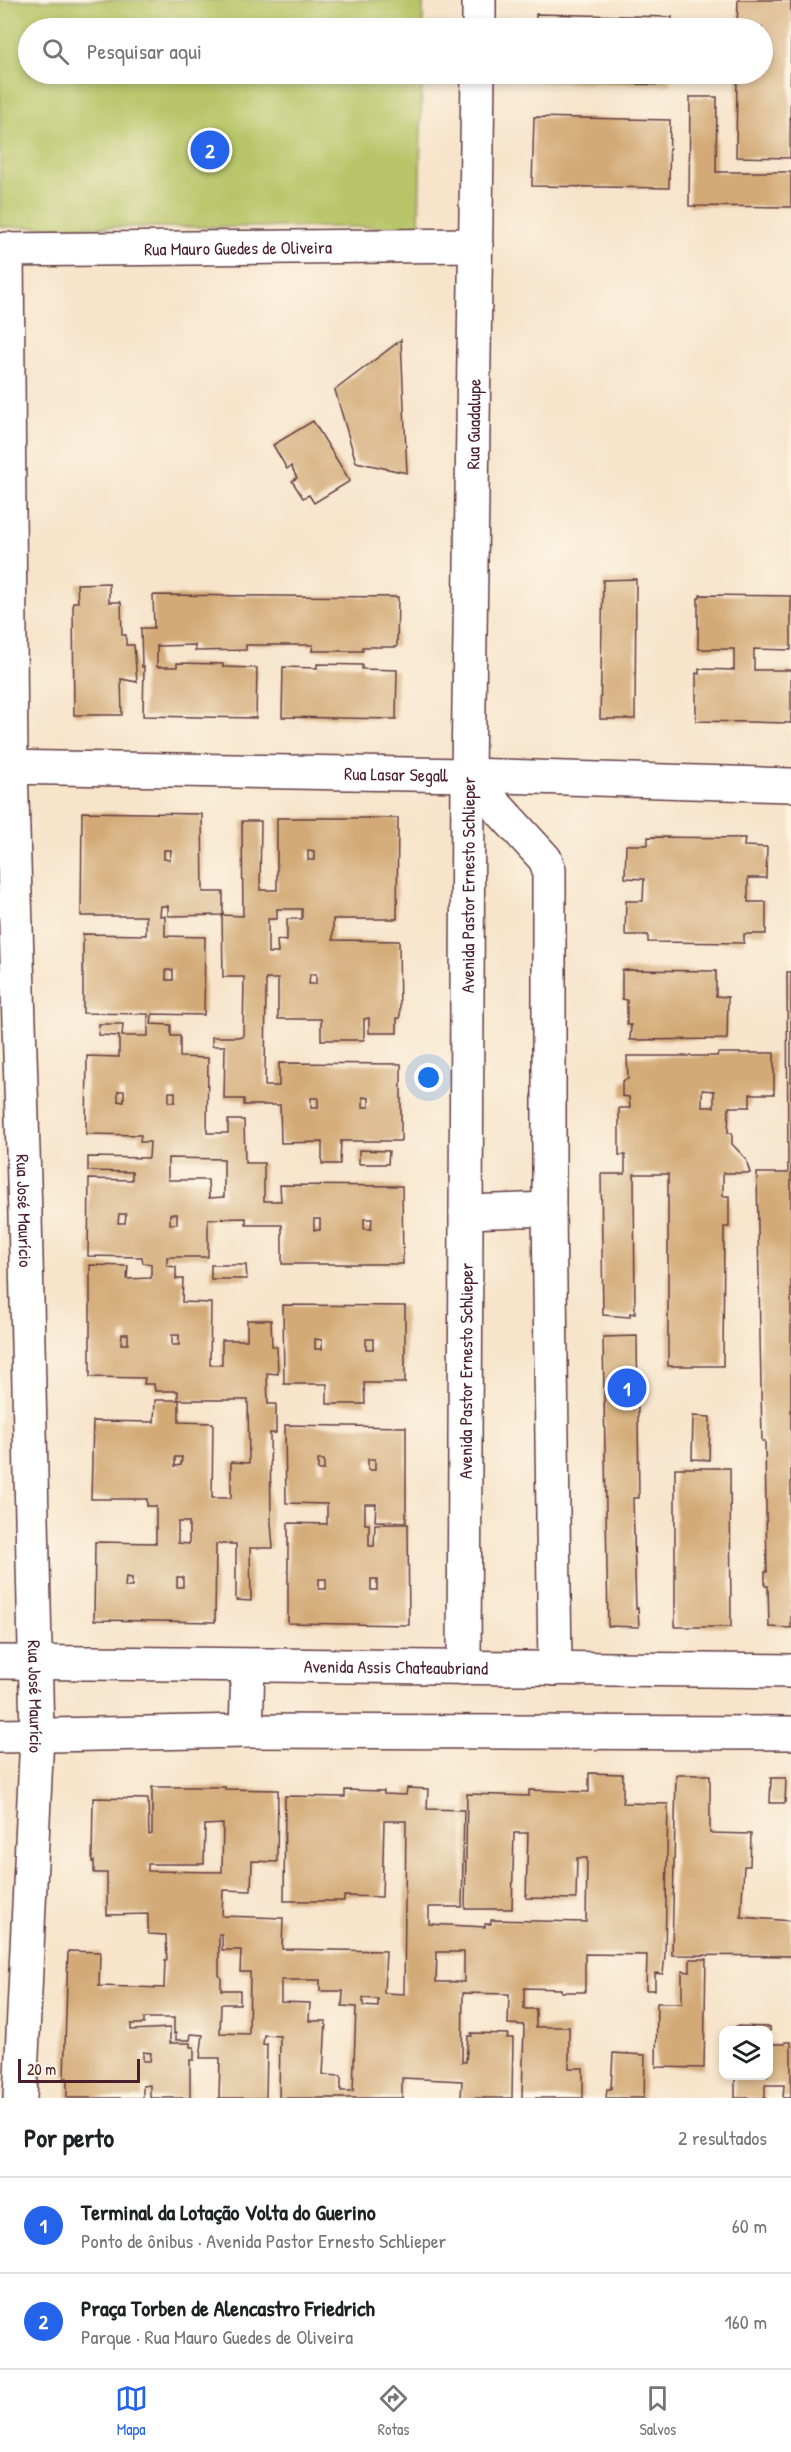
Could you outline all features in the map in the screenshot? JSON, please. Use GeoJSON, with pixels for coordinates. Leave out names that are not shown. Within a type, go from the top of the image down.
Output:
{"type":"FeatureCollection","features":[{"type":"Feature","properties":{"kind":"street"},"geometry":{"type":"LineString","coordinates":[[479,0],[479,18]]}},
{"type":"Feature","properties":{"kind":"street","name":"Rua Guadalupe"},"geometry":{"type":"LineString","coordinates":[[468,775],[478,84]]}},
{"type":"Feature","properties":{"kind":"street","name":"Rua Mauro Guedes de Oliveira"},"geometry":{"type":"LineString","coordinates":[[4,250],[476,245]]}},
{"type":"Feature","properties":{"kind":"street","name":"Rua José Maurício"},"geometry":{"type":"LineString","coordinates":[[4,250],[6,767],[13,1214],[36,1661],[37,1735],[20,2098]]}},
{"type":"Feature","properties":{"kind":"street","name":"Rua Lasar Segall"},"geometry":{"type":"LineString","coordinates":[[6,767],[468,775],[791,785]]}},
{"type":"Feature","properties":{"kind":"street","name":"Avenida Pastor Ernesto Schlieper"},"geometry":{"type":"LineString","coordinates":[[468,775],[548,864],[549,1209],[555,1669]]}},
{"type":"Feature","properties":{"kind":"street","name":"Avenida Pastor Ernesto Schlieper"},"geometry":{"type":"LineString","coordinates":[[464,1668],[468,775]]}},
{"type":"Feature","properties":{"kind":"street"},"geometry":{"type":"LineString","coordinates":[[466,1212],[549,1209]]}},
{"type":"Feature","properties":{"kind":"street","name":"Avenida Assis Chateaubriand"},"geometry":{"type":"LineString","coordinates":[[0,1662],[791,1671]]}},
{"type":"Feature","properties":{"kind":"street"},"geometry":{"type":"LineString","coordinates":[[246,1731],[248,1666]]}},
{"type":"Feature","properties":{"kind":"street"},"geometry":{"type":"LineString","coordinates":[[0,1736],[246,1731],[791,1733]]}},
{"type":"Feature","properties":{"kind":"green space"},"geometry":{"type":"Polygon","coordinates":[[[0,0],[423,0],[423,18],[18,18],[18,84],[422,84],[419,227],[0,227],[0,0]]]}},
{"type":"Feature","properties":{"kind":"building"},"geometry":{"type":"Polygon","coordinates":[[[738,0],[791,0],[790,158],[736,157],[737,84],[773,84],[773,18],[737,18],[738,0]]]}},
{"type":"Feature","properties":{"kind":"building"},"geometry":{"type":"Polygon","coordinates":[[[536,14],[672,17],[672,18],[536,18],[536,14]]]}},
{"type":"Feature","properties":{"kind":"building"},"geometry":{"type":"Polygon","coordinates":[[[626,84],[671,84],[671,85],[626,84]]]}},
{"type":"Feature","properties":{"kind":"building"},"geometry":{"type":"Polygon","coordinates":[[[690,97],[717,97],[716,172],[791,172],[791,207],[689,206],[690,97]]]}},
{"type":"Feature","properties":{"kind":"building"},"geometry":{"type":"Polygon","coordinates":[[[534,117],[670,120],[669,188],[532,186],[534,117]]]}},
{"type":"Feature","properties":{"kind":"building"},"geometry":{"type":"Polygon","coordinates":[[[401,340],[407,473],[356,462],[335,390],[401,340]]]}},
{"type":"Feature","properties":{"kind":"building"},"geometry":{"type":"Polygon","coordinates":[[[313,421],[350,481],[314,503],[309,495],[303,498],[292,481],[297,478],[291,466],[287,469],[273,445],[313,421]]]}},
{"type":"Feature","properties":{"kind":"building"},"geometry":{"type":"Polygon","coordinates":[[[636,579],[635,719],[600,719],[603,580],[636,579]]]}},
{"type":"Feature","properties":{"kind":"building"},"geometry":{"type":"Polygon","coordinates":[[[109,583],[109,602],[121,602],[122,635],[126,635],[126,645],[134,645],[137,682],[121,679],[122,715],[74,715],[73,602],[78,602],[77,584],[109,583]]]}},
{"type":"Feature","properties":{"kind":"building"},"geometry":{"type":"Polygon","coordinates":[[[153,595],[398,597],[397,647],[362,647],[363,651],[312,651],[313,645],[246,645],[246,650],[195,651],[195,645],[157,646],[157,667],[177,667],[177,663],[223,664],[223,667],[257,668],[256,718],[143,716],[144,666],[142,667],[141,628],[154,628],[153,595]]]}},
{"type":"Feature","properties":{"kind":"building"},"geometry":{"type":"Polygon","coordinates":[[[700,595],[791,596],[791,650],[754,649],[754,670],[791,670],[791,723],[696,721],[696,673],[699,674],[699,669],[734,670],[734,649],[699,649],[698,598],[700,595]]]}},
{"type":"Feature","properties":{"kind":"building"},"geometry":{"type":"Polygon","coordinates":[[[317,664],[362,665],[362,669],[397,670],[396,719],[282,717],[283,667],[317,668],[317,664]]]}},
{"type":"Feature","properties":{"kind":"building"},"geometry":{"type":"Polygon","coordinates":[[[82,812],[202,814],[203,892],[223,892],[223,915],[168,916],[168,906],[161,906],[160,916],[165,916],[165,936],[205,937],[204,1015],[152,1014],[151,1024],[171,1025],[171,1036],[180,1036],[180,1057],[208,1058],[207,1133],[228,1133],[228,1120],[244,1120],[245,1163],[264,1163],[264,1201],[281,1201],[280,1185],[402,1186],[403,1264],[282,1264],[282,1225],[246,1225],[246,1218],[208,1219],[208,1257],[167,1257],[167,1266],[176,1267],[176,1279],[183,1279],[182,1302],[211,1303],[210,1365],[222,1365],[222,1340],[247,1340],[247,1320],[271,1320],[272,1346],[277,1347],[278,1374],[267,1373],[268,1404],[276,1404],[276,1433],[270,1433],[273,1548],[250,1548],[251,1601],[236,1600],[236,1544],[216,1544],[215,1622],[94,1620],[95,1542],[156,1543],[156,1506],[147,1506],[147,1499],[91,1499],[93,1421],[154,1422],[155,1400],[178,1400],[178,1391],[155,1391],[154,1384],[144,1384],[145,1378],[90,1377],[90,1265],[128,1266],[127,1279],[151,1278],[151,1264],[143,1263],[142,1257],[88,1256],[89,1179],[132,1180],[132,1172],[88,1171],[88,1157],[149,1158],[150,1142],[140,1142],[141,1135],[86,1134],[87,1056],[119,1057],[119,1036],[98,1035],[99,1024],[123,1024],[122,1036],[148,1036],[148,1014],[83,1013],[83,934],[146,935],[146,916],[81,916],[82,812]],[[164,850],[164,859],[170,860],[171,850],[164,850]],[[166,970],[166,980],[173,980],[173,970],[166,970]],[[118,1091],[118,1101],[124,1102],[124,1091],[118,1091]],[[169,1092],[169,1102],[175,1102],[175,1092],[169,1092]],[[168,1158],[168,1180],[208,1180],[209,1198],[224,1197],[224,1159],[168,1158]],[[119,1214],[118,1223],[125,1223],[126,1214],[119,1214]],[[170,1214],[170,1224],[177,1224],[177,1214],[170,1214]],[[314,1219],[314,1230],[320,1230],[320,1219],[314,1219]],[[364,1219],[364,1229],[371,1229],[372,1219],[364,1219]],[[122,1334],[121,1344],[128,1344],[128,1334],[122,1334]],[[172,1335],[172,1345],[179,1345],[179,1335],[172,1335]],[[179,1400],[179,1422],[213,1423],[212,1498],[231,1498],[231,1462],[249,1463],[248,1400],[179,1400]],[[175,1457],[175,1466],[181,1465],[182,1457],[175,1457]],[[178,1522],[178,1543],[189,1544],[189,1522],[178,1522]],[[126,1577],[125,1587],[132,1587],[132,1578],[126,1577]],[[177,1577],[177,1587],[183,1587],[183,1577],[177,1577]]]}},
{"type":"Feature","properties":{"kind":"building"},"geometry":{"type":"Polygon","coordinates":[[[277,818],[398,818],[397,919],[333,919],[333,940],[399,941],[400,1018],[397,1018],[397,1033],[369,1033],[369,1018],[364,1019],[364,1040],[321,1040],[321,1019],[278,1019],[278,979],[266,979],[265,1086],[279,1086],[279,1063],[401,1064],[401,1141],[341,1141],[340,1164],[322,1164],[322,1142],[281,1143],[280,1105],[244,1105],[244,1099],[224,1099],[225,1046],[212,1046],[212,1037],[243,1037],[244,977],[223,977],[222,915],[243,916],[242,821],[261,821],[260,890],[277,890],[277,818]],[[308,850],[308,860],[314,860],[314,851],[308,850]],[[277,909],[277,919],[268,919],[268,953],[278,953],[277,940],[287,941],[287,919],[302,919],[302,909],[277,909]],[[310,974],[309,984],[316,984],[316,974],[310,974]],[[363,1097],[363,1107],[369,1107],[369,1098],[363,1097]],[[311,1098],[311,1108],[318,1108],[318,1098],[311,1098]]]}},
{"type":"Feature","properties":{"kind":"building"},"geometry":{"type":"Polygon","coordinates":[[[648,837],[745,838],[744,846],[767,847],[766,878],[748,878],[748,902],[766,902],[766,934],[744,934],[744,943],[648,942],[648,935],[625,935],[626,901],[643,901],[644,879],[625,878],[626,845],[648,845],[648,837]]]}},
{"type":"Feature","properties":{"kind":"building"},"geometry":{"type":"Polygon","coordinates":[[[622,970],[716,971],[716,996],[728,997],[727,1039],[630,1040],[631,1025],[627,1025],[627,1000],[622,999],[622,970]]]}},
{"type":"Feature","properties":{"kind":"building"},"geometry":{"type":"Polygon","coordinates":[[[787,972],[791,972],[791,1628],[769,1627],[768,1586],[765,1586],[765,1572],[767,1572],[765,1441],[762,1441],[757,1173],[788,1173],[787,972]]]}},
{"type":"Feature","properties":{"kind":"building"},"geometry":{"type":"Polygon","coordinates":[[[718,1053],[774,1053],[774,1094],[750,1094],[750,1107],[729,1107],[728,1133],[732,1133],[732,1144],[746,1159],[750,1173],[723,1173],[723,1196],[729,1196],[729,1227],[724,1227],[723,1366],[668,1366],[668,1174],[634,1174],[635,1314],[630,1313],[630,1317],[603,1315],[601,1174],[625,1174],[625,1155],[619,1155],[619,1108],[630,1108],[629,1097],[622,1096],[622,1081],[628,1079],[627,1056],[717,1056],[718,1053]],[[702,1090],[702,1107],[714,1107],[714,1091],[702,1090]]]}},
{"type":"Feature","properties":{"kind":"building"},"geometry":{"type":"Polygon","coordinates":[[[359,1150],[389,1151],[388,1164],[359,1164],[359,1150]]]}},
{"type":"Feature","properties":{"kind":"building"},"geometry":{"type":"Polygon","coordinates":[[[211,1265],[246,1265],[247,1279],[211,1279],[211,1265]]]}},
{"type":"Feature","properties":{"kind":"building"},"geometry":{"type":"Polygon","coordinates":[[[283,1305],[405,1306],[405,1383],[364,1383],[365,1404],[327,1404],[327,1384],[284,1384],[283,1305]],[[315,1339],[315,1349],[322,1349],[322,1340],[315,1339]],[[366,1339],[366,1349],[373,1349],[373,1339],[366,1339]]]}},
{"type":"Feature","properties":{"kind":"building"},"geometry":{"type":"Polygon","coordinates":[[[637,1336],[639,1498],[633,1498],[636,1609],[638,1608],[639,1627],[608,1626],[603,1337],[637,1336]]]}},
{"type":"Feature","properties":{"kind":"building"},"geometry":{"type":"Polygon","coordinates":[[[693,1416],[710,1417],[709,1460],[692,1459],[693,1416]]]}},
{"type":"Feature","properties":{"kind":"building"},"geometry":{"type":"Polygon","coordinates":[[[285,1425],[406,1427],[406,1522],[375,1521],[376,1504],[365,1504],[365,1524],[369,1524],[369,1546],[374,1546],[375,1524],[408,1524],[409,1625],[288,1623],[288,1523],[327,1524],[327,1504],[286,1503],[285,1425]],[[368,1459],[368,1470],[375,1470],[375,1459],[368,1459]],[[318,1460],[318,1470],[324,1470],[324,1460],[318,1460]],[[319,1579],[319,1589],[326,1589],[326,1579],[319,1579]],[[371,1579],[371,1590],[377,1590],[377,1579],[371,1579]]]}},
{"type":"Feature","properties":{"kind":"building"},"geometry":{"type":"Polygon","coordinates":[[[675,1468],[730,1468],[731,1627],[675,1627],[675,1468]]]}},
{"type":"Feature","properties":{"kind":"building"},"geometry":{"type":"Polygon","coordinates":[[[589,1773],[623,1774],[623,1803],[668,1804],[665,1955],[663,1974],[655,1973],[655,1990],[646,1990],[647,1955],[585,1954],[585,1992],[524,1988],[524,2009],[536,2009],[536,2027],[569,2027],[569,2068],[583,2068],[583,2098],[522,2098],[524,2025],[508,2024],[509,1994],[463,1993],[462,2062],[466,2062],[468,2036],[472,2036],[471,2033],[508,2034],[507,2038],[513,2038],[512,2098],[461,2098],[462,2081],[402,2078],[402,2098],[279,2098],[280,2036],[264,2035],[263,2045],[267,2044],[266,2098],[219,2098],[220,2058],[200,2058],[203,2035],[191,2034],[190,2040],[176,2040],[174,2018],[144,2018],[144,2024],[131,2024],[131,2030],[170,2028],[170,2043],[190,2043],[190,2047],[194,2047],[194,2060],[190,2060],[190,2098],[150,2098],[150,2085],[143,2086],[143,2098],[67,2098],[67,2078],[64,2078],[68,1951],[100,1952],[99,1986],[164,1988],[165,1960],[167,1960],[166,1935],[148,1934],[148,1914],[107,1915],[107,1873],[94,1873],[94,1861],[92,1862],[93,1798],[148,1799],[149,1835],[152,1834],[152,1787],[278,1790],[277,1862],[252,1861],[251,1891],[223,1890],[222,1916],[283,1918],[282,1949],[386,1951],[384,1993],[404,1994],[406,1821],[384,1821],[382,1897],[344,1896],[344,1901],[284,1901],[285,1796],[345,1797],[345,1790],[384,1791],[384,1794],[406,1795],[407,1788],[428,1789],[427,1809],[464,1810],[462,1907],[429,1907],[429,1924],[485,1927],[485,1924],[491,1924],[491,1920],[586,1922],[587,1858],[577,1858],[576,1899],[526,1898],[528,1833],[514,1833],[512,1909],[465,1909],[467,1794],[529,1796],[529,1790],[589,1792],[589,1773]],[[223,1824],[205,1825],[204,1864],[148,1864],[148,1871],[222,1872],[223,1824]],[[219,1934],[219,1976],[221,1977],[221,1990],[240,1990],[240,2004],[221,2004],[220,2033],[249,2034],[250,1972],[240,1972],[241,1950],[222,1950],[222,1934],[219,1934]],[[437,1952],[436,1982],[464,1982],[464,1952],[437,1952]],[[281,1980],[281,2002],[310,2003],[309,2021],[326,2021],[323,2075],[341,2076],[341,2091],[353,2091],[356,2007],[342,2006],[343,1991],[320,1991],[320,1980],[281,1980]],[[363,1998],[363,2006],[378,2007],[378,1999],[363,1998]],[[143,2052],[143,2061],[150,2061],[151,2053],[143,2052]]]}},
{"type":"Feature","properties":{"kind":"building"},"geometry":{"type":"Polygon","coordinates":[[[676,1775],[710,1775],[710,1833],[751,1834],[750,1866],[744,1866],[741,1917],[791,1921],[791,1956],[672,1955],[676,1775]]]}},
{"type":"Feature","properties":{"kind":"building"},"geometry":{"type":"Polygon","coordinates":[[[771,1778],[786,1778],[785,1803],[770,1803],[771,1778]]]}},
{"type":"Feature","properties":{"kind":"building"},"geometry":{"type":"Polygon","coordinates":[[[690,1959],[706,1959],[704,2068],[656,2067],[657,2003],[682,2003],[682,1971],[690,1972],[690,1959]]]}},
{"type":"Feature","properties":{"kind":"building"},"geometry":{"type":"Polygon","coordinates":[[[785,2042],[791,2042],[791,2098],[783,2098],[784,2085],[765,2085],[765,2098],[735,2098],[735,2080],[773,2080],[773,2044],[785,2044],[785,2042]]]}},
{"type":"Feature","properties":{"kind":"building"},"geometry":{"type":"Polygon","coordinates":[[[613,2053],[645,2055],[644,2098],[606,2098],[607,2089],[611,2089],[613,2053]]]}},
{"type":"Feature","properties":{"kind":"place","name":"Praça Torben de Alencastro Friedrich"},"geometry":{"type":"Point","coordinates":[210,150]}},
{"type":"Feature","properties":{"kind":"place","name":"Terminal da Lotação Volta do Guerino"},"geometry":{"type":"Point","coordinates":[627,1388]}}]}
